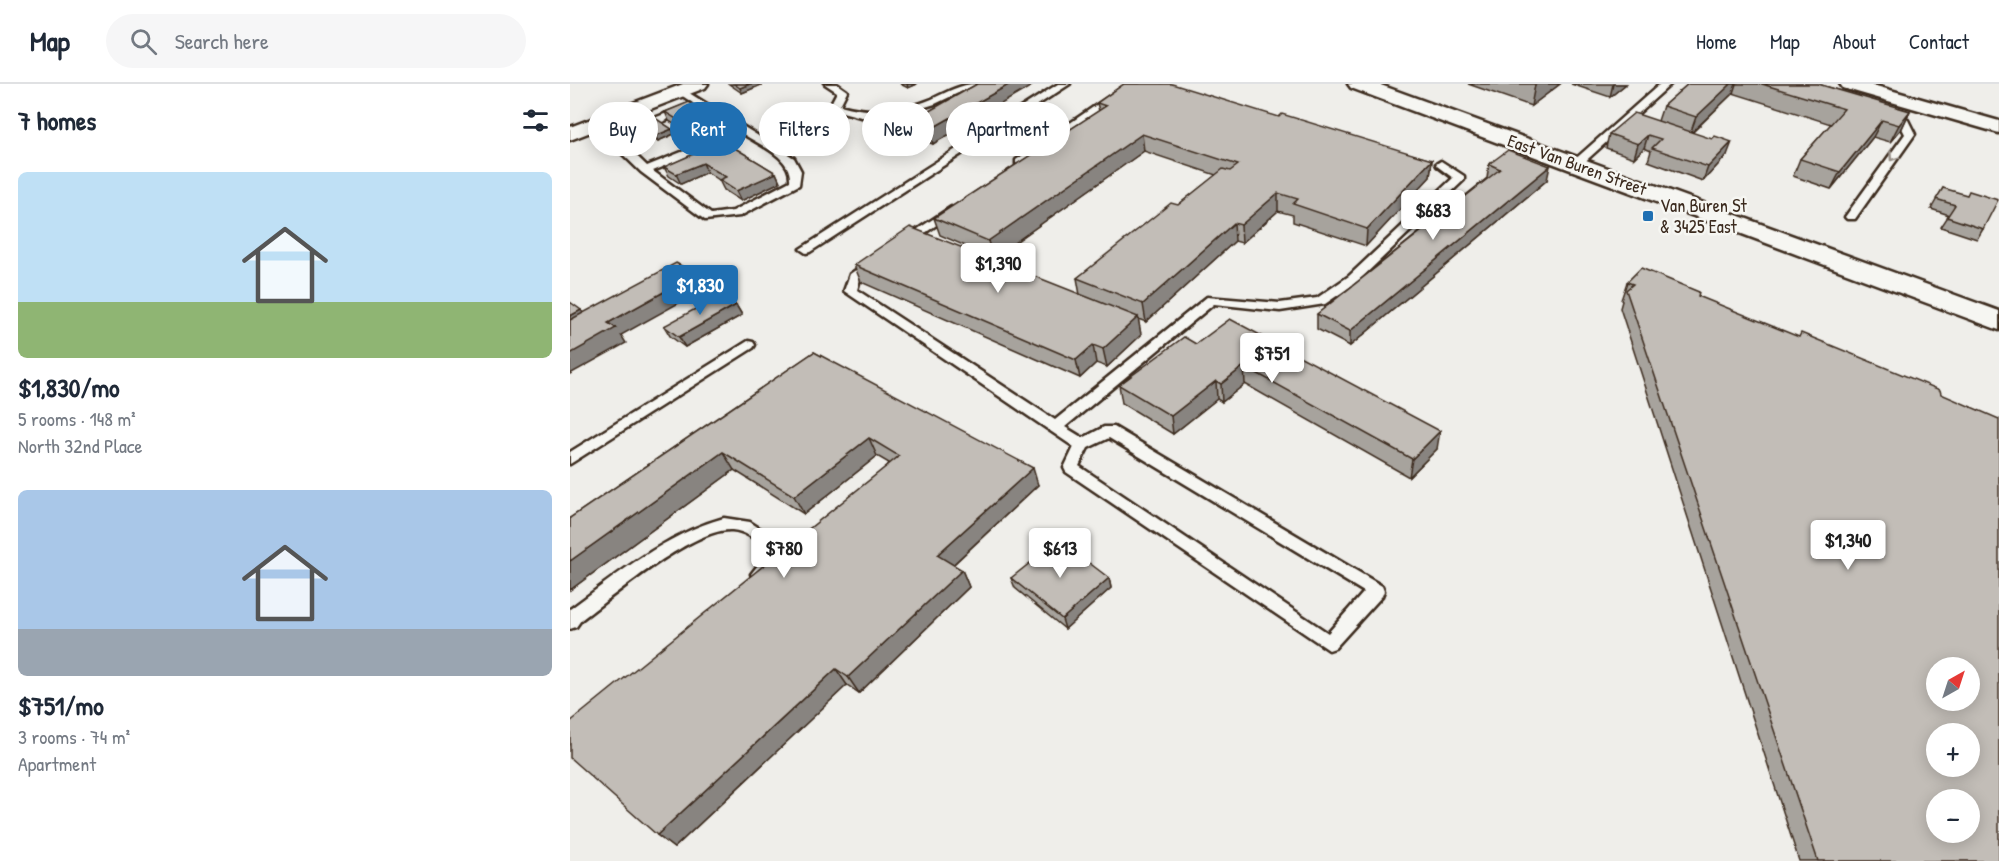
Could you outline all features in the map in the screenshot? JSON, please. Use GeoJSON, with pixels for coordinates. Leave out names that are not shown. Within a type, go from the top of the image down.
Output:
{"type":"FeatureCollection","features":[{"type":"Feature","properties":{"kind":"main road","name":"East Van Buren Street"},"geometry":{"type":"LineString","coordinates":[[1358,84],[1999,321]]}},
{"type":"Feature","properties":{"kind":"street"},"geometry":{"type":"LineString","coordinates":[[1849,84],[1999,127]]}},
{"type":"Feature","properties":{"kind":"street"},"geometry":{"type":"LineString","coordinates":[[658,104],[694,92]]}},
{"type":"Feature","properties":{"kind":"street"},"geometry":{"type":"LineString","coordinates":[[570,134],[588,127]]}},
{"type":"Feature","properties":{"kind":"lane"},"geometry":{"type":"LineString","coordinates":[[830,84],[842,90],[834,106],[863,115],[888,114],[925,106],[972,84]]}},
{"type":"Feature","properties":{"kind":"lane"},"geometry":{"type":"LineString","coordinates":[[806,249],[1065,84]]}},
{"type":"Feature","properties":{"kind":"lane"},"geometry":{"type":"LineString","coordinates":[[1008,171],[1133,84]]}},
{"type":"Feature","properties":{"kind":"lane"},"geometry":{"type":"LineString","coordinates":[[1576,164],[1666,84]]}},
{"type":"Feature","properties":{"kind":"lane"},"geometry":{"type":"LineString","coordinates":[[658,112],[694,92],[707,102]]}},
{"type":"Feature","properties":{"kind":"lane"},"geometry":{"type":"LineString","coordinates":[[1851,217],[1910,134],[1904,122],[1877,110]]}},
{"type":"Feature","properties":{"kind":"lane"},"geometry":{"type":"LineString","coordinates":[[631,156],[645,170],[709,218],[736,214],[795,183],[796,171],[790,160],[747,132]]}},
{"type":"Feature","properties":{"kind":"lane"},"geometry":{"type":"LineString","coordinates":[[645,170],[680,156]]}},
{"type":"Feature","properties":{"kind":"lane"},"geometry":{"type":"LineString","coordinates":[[1056,427],[1211,300],[1280,307],[1321,301],[1353,279],[1460,178],[1441,165]]}},
{"type":"Feature","properties":{"kind":"lane"},"geometry":{"type":"LineString","coordinates":[[960,204],[854,277],[850,291],[1082,445]]}},
{"type":"Feature","properties":{"kind":"lane"},"geometry":{"type":"LineString","coordinates":[[570,459],[748,345]]}},
{"type":"Feature","properties":{"kind":"lane"},"geometry":{"type":"LineString","coordinates":[[1109,431],[1376,591],[1329,643],[1071,468],[1082,445],[1109,431]]}},
{"type":"Feature","properties":{"kind":"lane"},"geometry":{"type":"LineString","coordinates":[[570,622],[575,615],[685,538],[725,524],[754,529],[773,545],[770,562],[744,589]]}},
{"type":"Feature","properties":{"kind":"building"},"geometry":{"type":"Polygon","coordinates":[[[734,84],[750,84],[740,88],[734,84]]]}},
{"type":"Feature","properties":{"kind":"building"},"geometry":{"type":"Polygon","coordinates":[[[977,84],[1010,84],[978,102],[946,102],[946,120],[934,127],[934,108],[977,84]]]}},
{"type":"Feature","properties":{"kind":"building"},"geometry":{"type":"Polygon","coordinates":[[[1124,84],[1172,84],[1279,117],[1282,114],[1432,160],[1367,229],[1293,204],[1298,199],[1278,193],[1241,225],[1234,223],[1143,304],[1077,278],[1171,203],[1178,205],[1223,169],[1230,171],[1238,165],[1142,134],[988,241],[934,218],[1029,156],[1070,156],[1070,129],[1106,106],[1097,103],[1124,84]]]}},
{"type":"Feature","properties":{"kind":"building"},"geometry":{"type":"Polygon","coordinates":[[[1688,84],[1731,84],[1696,117],[1663,106],[1688,84]]]}},
{"type":"Feature","properties":{"kind":"building"},"geometry":{"type":"Polygon","coordinates":[[[1762,84],[1818,84],[1910,111],[1899,125],[1882,120],[1840,172],[1800,159],[1844,109],[1762,84]]]}},
{"type":"Feature","properties":{"kind":"building"},"geometry":{"type":"Polygon","coordinates":[[[1634,113],[1712,139],[1715,136],[1732,142],[1708,167],[1652,148],[1661,139],[1648,135],[1638,144],[1609,134],[1634,113]]]}},
{"type":"Feature","properties":{"kind":"building"},"geometry":{"type":"Polygon","coordinates":[[[658,120],[670,128],[670,130],[658,135],[658,120]]]}},
{"type":"Feature","properties":{"kind":"building"},"geometry":{"type":"Polygon","coordinates":[[[1508,150],[1550,166],[1350,331],[1317,314],[1500,169],[1489,164],[1508,150]]]}},
{"type":"Feature","properties":{"kind":"building"},"geometry":{"type":"Polygon","coordinates":[[[747,155],[776,173],[736,191],[719,180],[726,177],[703,163],[676,174],[664,167],[689,156],[747,155]]]}},
{"type":"Feature","properties":{"kind":"building"},"geometry":{"type":"Polygon","coordinates":[[[1943,188],[1967,195],[1969,191],[1998,200],[1983,229],[1947,217],[1955,205],[1936,199],[1943,188]]]}},
{"type":"Feature","properties":{"kind":"building"},"geometry":{"type":"Polygon","coordinates":[[[910,227],[1138,317],[1103,349],[1093,345],[1076,360],[854,265],[910,227]]]}},
{"type":"Feature","properties":{"kind":"building"},"geometry":{"type":"Polygon","coordinates":[[[676,263],[696,274],[608,323],[616,328],[570,354],[570,320],[676,263]]]}},
{"type":"Feature","properties":{"kind":"building"},"geometry":{"type":"Polygon","coordinates":[[[1641,268],[1699,292],[1698,296],[1799,337],[1801,333],[1940,390],[1941,394],[1999,419],[1999,861],[1818,861],[1626,290],[1633,284],[1627,282],[1641,268]]]}},
{"type":"Feature","properties":{"kind":"building"},"geometry":{"type":"Polygon","coordinates":[[[721,295],[736,305],[679,337],[664,326],[721,295]]]}},
{"type":"Feature","properties":{"kind":"building"},"geometry":{"type":"Polygon","coordinates":[[[570,302],[581,310],[570,316],[570,302]]]}},
{"type":"Feature","properties":{"kind":"building"},"geometry":{"type":"Polygon","coordinates":[[[1230,319],[1440,431],[1412,459],[1244,366],[1221,384],[1216,381],[1171,416],[1119,385],[1184,337],[1196,344],[1230,319]]]}},
{"type":"Feature","properties":{"kind":"building"},"geometry":{"type":"Polygon","coordinates":[[[814,352],[1033,468],[937,555],[962,570],[848,677],[836,669],[657,835],[570,758],[570,722],[899,456],[869,438],[794,496],[723,452],[570,561],[570,518],[814,352]]]}},
{"type":"Feature","properties":{"kind":"building"},"geometry":{"type":"Polygon","coordinates":[[[1059,540],[1109,578],[1062,619],[1011,578],[1059,540]]]}},
{"type":"Feature","properties":{"kind":"place","name":"Van Buren St & 3425 East"},"geometry":{"type":"Point","coordinates":[1648,216]}}]}
